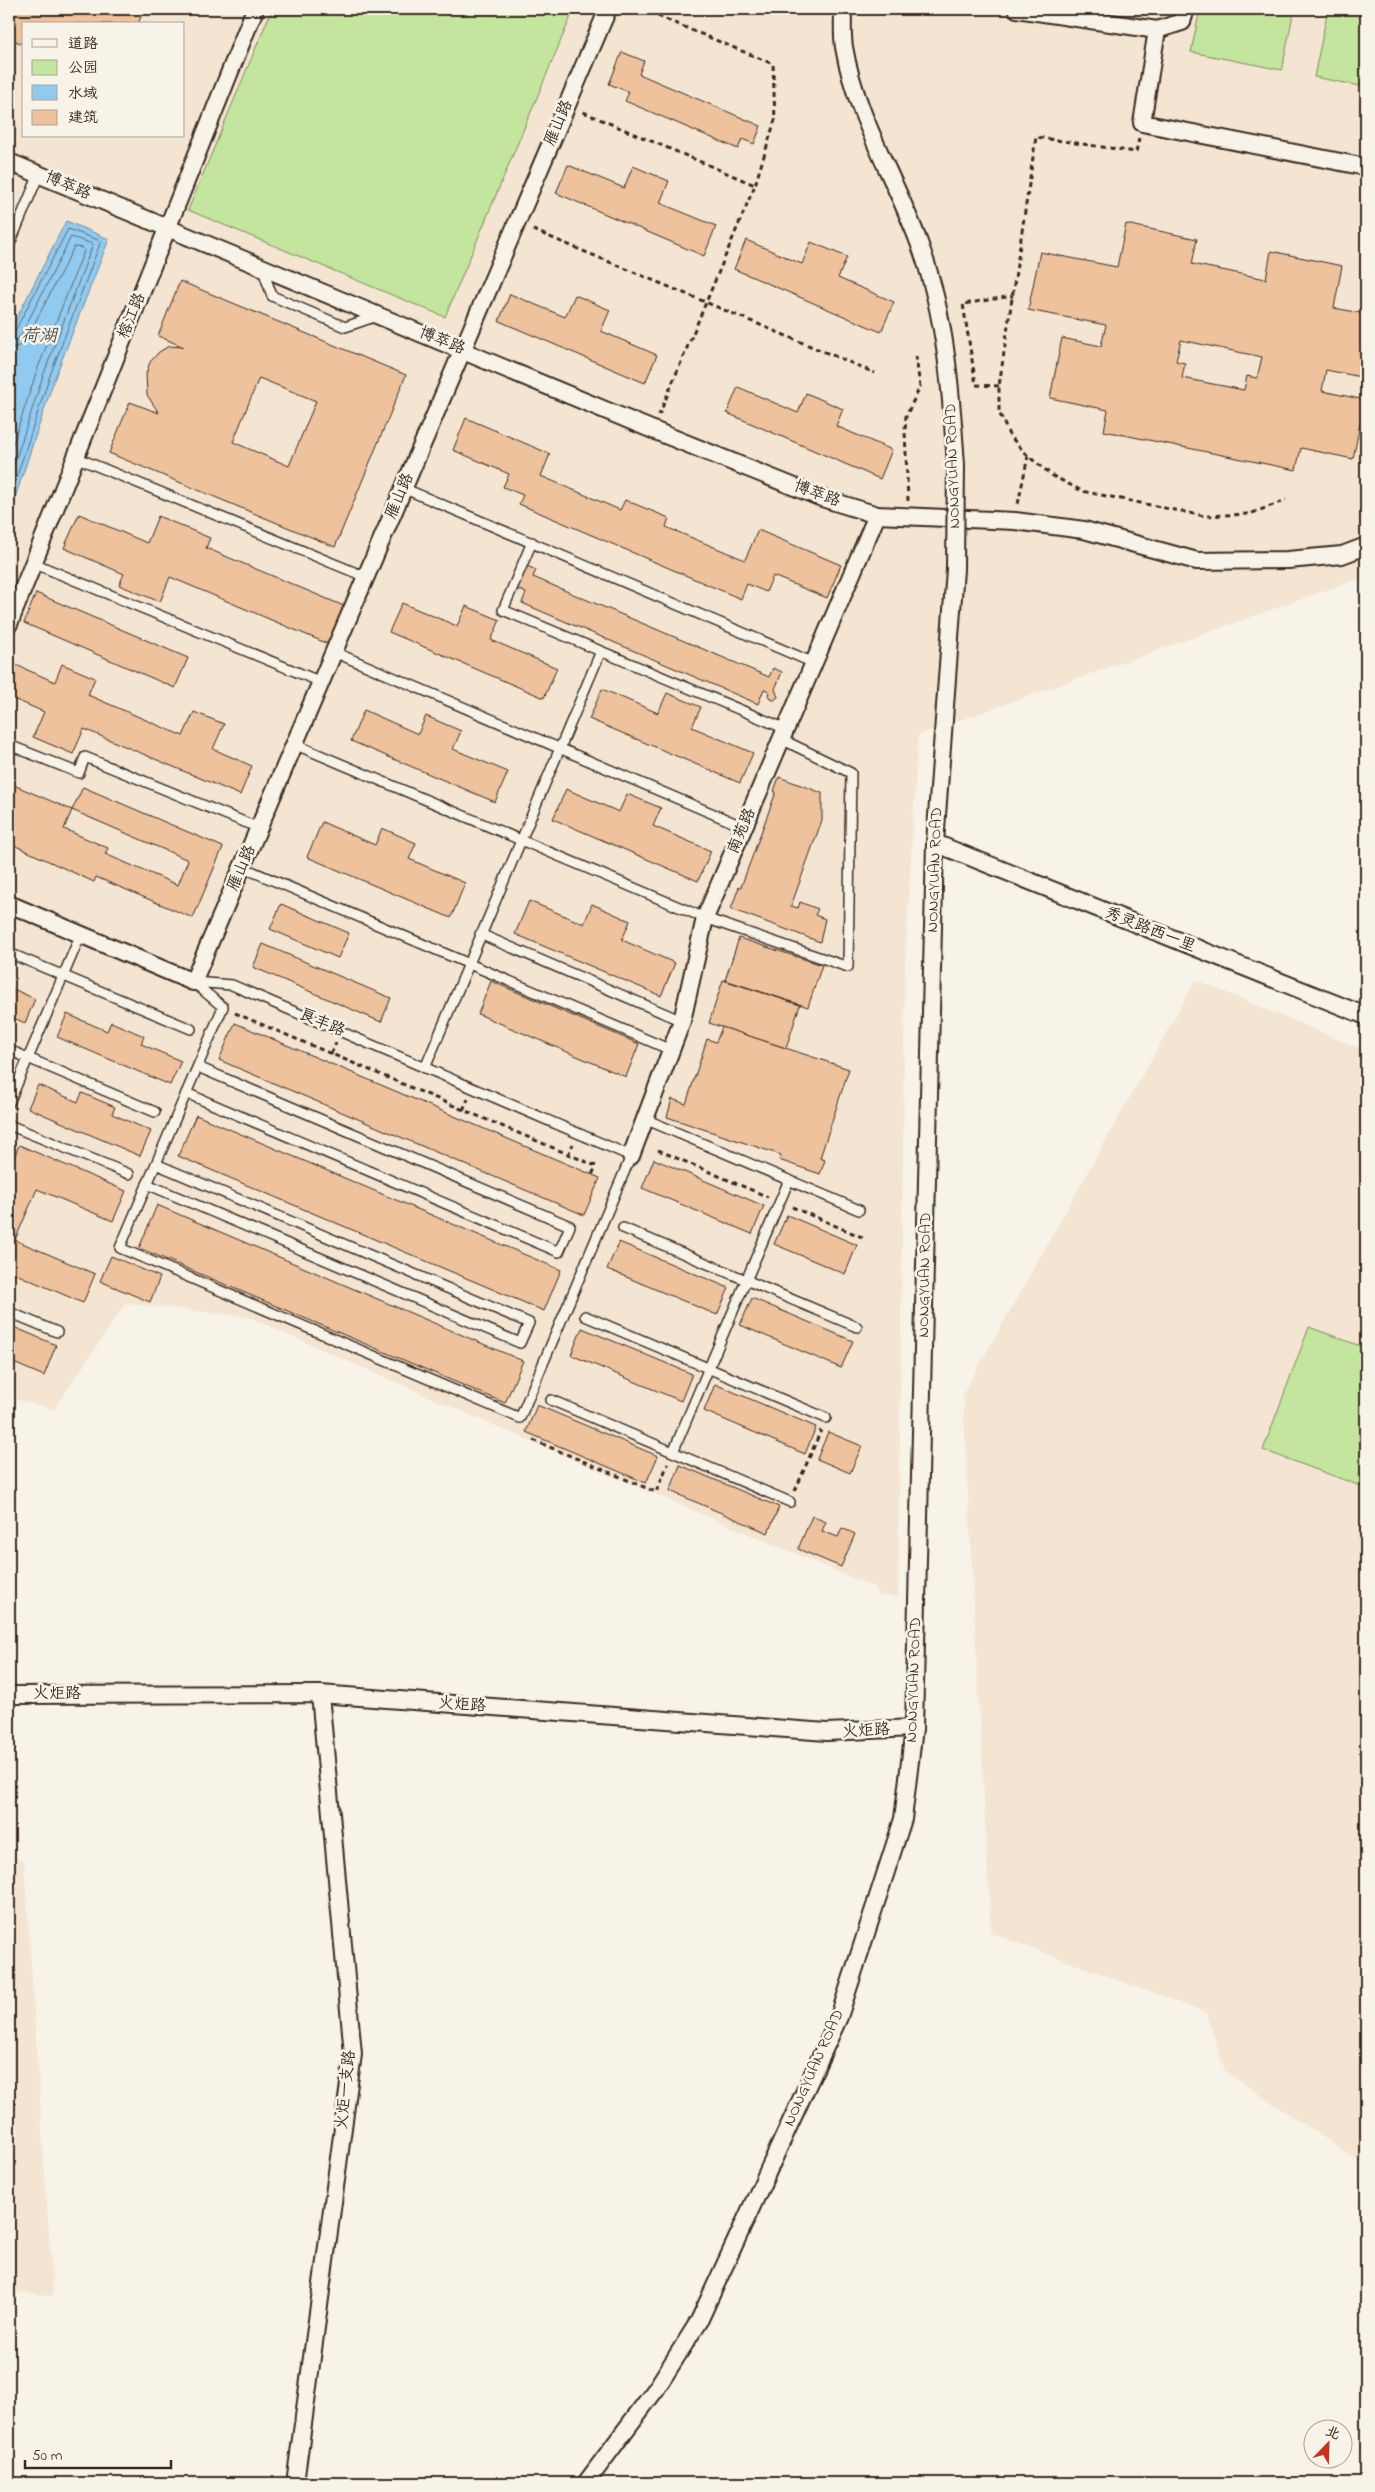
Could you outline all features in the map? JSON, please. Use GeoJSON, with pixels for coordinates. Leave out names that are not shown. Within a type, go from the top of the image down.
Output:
{"type":"FeatureCollection","features":[{"type":"Feature","properties":{"kind":"street","name":"榕江路"},"geometry":{"type":"LineString","coordinates":[[9,624],[255,9]]}},
{"type":"Feature","properties":{"kind":"street","name":"雁山路"},"geometry":{"type":"LineString","coordinates":[[193,982],[608,9]]}},
{"type":"Feature","properties":{"kind":"street","name":"NONGYUAN ROAD"},"geometry":{"type":"LineString","coordinates":[[586,2483],[656,2389],[699,2321],[839,2017],[903,1819],[914,1728],[935,843],[955,569],[956,465],[950,374],[937,297],[911,223],[853,88],[843,45],[843,9]]}},
{"type":"Feature","properties":{"kind":"street"},"geometry":{"type":"LineString","coordinates":[[1017,9],[1157,30],[1182,22],[1186,9]]}},
{"type":"Feature","properties":{"kind":"street"},"geometry":{"type":"LineString","coordinates":[[1157,30],[1142,123],[1366,167]]}},
{"type":"Feature","properties":{"kind":"street","name":"博萃路"},"geometry":{"type":"LineString","coordinates":[[9,162],[653,430],[822,498],[877,514],[1015,521],[1084,530],[1197,561],[1288,560],[1342,555],[1366,546]]}},
{"type":"Feature","properties":{"kind":"street","name":"南苑路"},"geometry":{"type":"LineString","coordinates":[[631,1156],[682,1021],[705,918],[877,514]]}},
{"type":"Feature","properties":{"kind":"street","name":"秀灵路西一里"},"geometry":{"type":"LineString","coordinates":[[935,843],[1366,1016]]}},
{"type":"Feature","properties":{"kind":"street","name":"良丰路"},"geometry":{"type":"LineString","coordinates":[[9,904],[193,982]]}},
{"type":"Feature","properties":{"kind":"street","name":"火炬路"},"geometry":{"type":"LineString","coordinates":[[9,1695],[320,1694],[827,1732],[914,1728]]}},
{"type":"Feature","properties":{"kind":"street","name":"火炬一支路"},"geometry":{"type":"LineString","coordinates":[[295,2483],[353,2054],[320,1694]]}},
{"type":"Feature","properties":{"kind":"lane"},"geometry":{"type":"LineString","coordinates":[[9,246],[39,174]]}},
{"type":"Feature","properties":{"kind":"lane"},"geometry":{"type":"LineString","coordinates":[[262,267],[272,296],[345,327],[379,316]]}},
{"type":"Feature","properties":{"kind":"lane"},"geometry":{"type":"LineString","coordinates":[[76,457],[366,577]]}},
{"type":"Feature","properties":{"kind":"lane"},"geometry":{"type":"LineString","coordinates":[[404,488],[814,663]]}},
{"type":"Feature","properties":{"kind":"lane"},"geometry":{"type":"LineString","coordinates":[[294,744],[705,918],[848,967],[851,773],[784,734],[601,651],[504,610],[532,542]]}},
{"type":"Feature","properties":{"kind":"lane"},"geometry":{"type":"LineString","coordinates":[[33,563],[321,682]]}},
{"type":"Feature","properties":{"kind":"lane"},"geometry":{"type":"LineString","coordinates":[[425,1068],[601,651]]}},
{"type":"Feature","properties":{"kind":"lane"},"geometry":{"type":"LineString","coordinates":[[334,652],[744,826]]}},
{"type":"Feature","properties":{"kind":"lane"},"geometry":{"type":"LineString","coordinates":[[9,745],[78,773],[85,757],[259,828]]}},
{"type":"Feature","properties":{"kind":"lane"},"geometry":{"type":"LineString","coordinates":[[242,867],[671,1050]]}},
{"type":"Feature","properties":{"kind":"lane"},"geometry":{"type":"LineString","coordinates":[[9,1103],[80,934]]}},
{"type":"Feature","properties":{"kind":"lane"},"geometry":{"type":"LineString","coordinates":[[480,934],[682,1021]]}},
{"type":"Feature","properties":{"kind":"lane"},"geometry":{"type":"LineString","coordinates":[[9,953],[191,1029]]}},
{"type":"Feature","properties":{"kind":"lane"},"geometry":{"type":"LineString","coordinates":[[193,982],[223,1008],[120,1248],[520,1418],[631,1156]]}},
{"type":"Feature","properties":{"kind":"lane","name":"良丰路"},"geometry":{"type":"LineString","coordinates":[[193,982],[232,985],[631,1156]]}},
{"type":"Feature","properties":{"kind":"lane"},"geometry":{"type":"LineString","coordinates":[[9,1050],[155,1112]]}},
{"type":"Feature","properties":{"kind":"lane"},"geometry":{"type":"LineString","coordinates":[[186,1093],[559,1252],[570,1226],[198,1067]]}},
{"type":"Feature","properties":{"kind":"lane"},"geometry":{"type":"LineString","coordinates":[[645,1119],[859,1210]]}},
{"type":"Feature","properties":{"kind":"lane"},"geometry":{"type":"LineString","coordinates":[[9,1125],[129,1174]]}},
{"type":"Feature","properties":{"kind":"lane"},"geometry":{"type":"LineString","coordinates":[[148,1184],[520,1343],[529,1323],[156,1164]]}},
{"type":"Feature","properties":{"kind":"lane"},"geometry":{"type":"LineString","coordinates":[[674,1452],[789,1180]]}},
{"type":"Feature","properties":{"kind":"lane"},"geometry":{"type":"LineString","coordinates":[[623,1228],[856,1327]]}},
{"type":"Feature","properties":{"kind":"lane"},"geometry":{"type":"LineString","coordinates":[[9,1312],[57,1332]]}},
{"type":"Feature","properties":{"kind":"lane"},"geometry":{"type":"LineString","coordinates":[[585,1316],[826,1418]]}},
{"type":"Feature","properties":{"kind":"lane"},"geometry":{"type":"LineString","coordinates":[[550,1400],[790,1502]]}},
{"type":"Feature","properties":{"kind":"path"},"geometry":{"type":"LineString","coordinates":[[641,9],[773,64],[775,120],[755,185],[653,430]]}},
{"type":"Feature","properties":{"kind":"path"},"geometry":{"type":"LineString","coordinates":[[567,105],[755,185]]}},
{"type":"Feature","properties":{"kind":"path"},"geometry":{"type":"LineString","coordinates":[[1142,123],[1136,152],[1036,137],[999,386],[999,412],[1002,420],[1009,435],[1028,456],[1052,476],[1082,491],[1117,500],[1204,516],[1250,514],[1286,500]]}},
{"type":"Feature","properties":{"kind":"path"},"geometry":{"type":"LineString","coordinates":[[516,223],[875,373]]}},
{"type":"Feature","properties":{"kind":"path"},"geometry":{"type":"LineString","coordinates":[[999,386],[976,385],[963,304],[1012,296]]}},
{"type":"Feature","properties":{"kind":"path"},"geometry":{"type":"LineString","coordinates":[[909,516],[905,431],[906,416],[920,387],[916,357]]}},
{"type":"Feature","properties":{"kind":"path"},"geometry":{"type":"LineString","coordinates":[[1015,521],[1028,456]]}},
{"type":"Feature","properties":{"kind":"path"},"geometry":{"type":"LineString","coordinates":[[223,1008],[596,1166],[592,1174]]}},
{"type":"Feature","properties":{"kind":"path"},"geometry":{"type":"LineString","coordinates":[[658,1150],[864,1238]]}},
{"type":"Feature","properties":{"kind":"path"},"geometry":{"type":"LineString","coordinates":[[790,1502],[826,1418]]}},
{"type":"Feature","properties":{"kind":"path"},"geometry":{"type":"LineString","coordinates":[[533,1440],[656,1492],[674,1452]]}},
{"type":"Feature","properties":{"kind":"shaded area"},"geometry":{"type":"Polygon","coordinates":[[[9,9],[1366,9],[1366,576],[918,735],[905,961],[898,1597],[877,1595],[876,1588],[523,1438],[248,1317],[126,1303],[54,1409],[13,1399],[9,1405],[9,9]]]}},
{"type":"Feature","properties":{"kind":"shaded area"},"geometry":{"type":"Polygon","coordinates":[[[1196,980],[1366,1051],[1366,2166],[1225,2071],[1207,2013],[991,1933],[963,1394],[1196,980]]]}},
{"type":"Feature","properties":{"kind":"shaded area"},"geometry":{"type":"Polygon","coordinates":[[[9,1859],[24,1860],[53,2296],[9,2291],[9,1859]]]}},
{"type":"Feature","properties":{"kind":"green space"},"geometry":{"type":"Polygon","coordinates":[[[272,9],[574,9],[445,317],[188,210],[272,9]]]}},
{"type":"Feature","properties":{"kind":"green space"},"geometry":{"type":"Polygon","coordinates":[[[1200,9],[1294,9],[1282,70],[1191,52],[1200,9]]]}},
{"type":"Feature","properties":{"kind":"green space"},"geometry":{"type":"Polygon","coordinates":[[[1328,9],[1366,9],[1366,87],[1314,77],[1328,9]]]}},
{"type":"Feature","properties":{"kind":"green space"},"geometry":{"type":"Polygon","coordinates":[[[1309,1327],[1366,1348],[1366,1488],[1263,1450],[1309,1327]]]}},
{"type":"Feature","properties":{"kind":"water","name":"荷湖"},"geometry":{"type":"Polygon","coordinates":[[[66,221],[109,239],[54,380],[9,516],[9,333],[66,221]]]}},
{"type":"Feature","properties":{"kind":"building"},"geometry":{"type":"Polygon","coordinates":[[[9,9],[144,9],[139,22],[22,22],[22,44],[9,38],[9,9]]]}},
{"type":"Feature","properties":{"kind":"building"},"geometry":{"type":"Polygon","coordinates":[[[622,52],[644,61],[639,74],[761,126],[754,144],[742,139],[738,149],[625,101],[629,92],[609,84],[622,52]]]}},
{"type":"Feature","properties":{"kind":"building"},"geometry":{"type":"Polygon","coordinates":[[[568,165],[624,188],[633,166],[669,181],[660,203],[716,226],[704,256],[556,193],[568,165]]]}},
{"type":"Feature","properties":{"kind":"building"},"geometry":{"type":"Polygon","coordinates":[[[1126,224],[1197,239],[1192,264],[1266,279],[1271,251],[1342,266],[1334,308],[1366,314],[1366,378],[1326,370],[1322,391],[1365,400],[1353,459],[1301,448],[1296,470],[1104,431],[1108,410],[1050,398],[1062,338],[1101,346],[1106,325],[1028,310],[1040,252],[1117,267],[1126,224]],[[1181,340],[1176,361],[1185,363],[1182,378],[1244,390],[1247,376],[1257,378],[1262,357],[1181,340]]]}},
{"type":"Feature","properties":{"kind":"building"},"geometry":{"type":"Polygon","coordinates":[[[746,240],[802,264],[811,242],[847,257],[838,278],[894,302],[881,332],[734,269],[746,240]]]}},
{"type":"Feature","properties":{"kind":"building"},"geometry":{"type":"Polygon","coordinates":[[[180,281],[406,375],[335,547],[109,453],[130,402],[159,413],[147,395],[146,374],[150,362],[159,352],[169,346],[184,347],[158,336],[180,281]],[[259,378],[233,442],[289,466],[316,401],[259,378]]]}},
{"type":"Feature","properties":{"kind":"building"},"geometry":{"type":"Polygon","coordinates":[[[510,294],[565,317],[575,295],[610,310],[601,331],[657,355],[645,383],[499,321],[510,294]]]}},
{"type":"Feature","properties":{"kind":"building"},"geometry":{"type":"Polygon","coordinates":[[[738,387],[798,413],[806,393],[843,409],[836,426],[892,450],[880,479],[727,413],[738,387]]]}},
{"type":"Feature","properties":{"kind":"building"},"geometry":{"type":"Polygon","coordinates":[[[466,418],[550,454],[541,476],[620,510],[625,500],[669,518],[666,527],[745,560],[758,530],[841,565],[827,598],[773,576],[766,592],[747,584],[741,599],[519,504],[523,495],[503,487],[509,474],[453,450],[466,418]]]}},
{"type":"Feature","properties":{"kind":"building"},"geometry":{"type":"Polygon","coordinates":[[[79,514],[147,543],[158,516],[210,538],[206,548],[344,606],[328,644],[170,577],[160,602],[119,585],[124,574],[64,548],[79,514]]]}},
{"type":"Feature","properties":{"kind":"building"},"geometry":{"type":"Polygon","coordinates":[[[527,566],[536,570],[533,577],[769,677],[773,668],[782,672],[775,689],[778,697],[771,700],[768,695],[769,691],[764,689],[758,704],[522,603],[526,593],[517,589],[527,566]]]}},
{"type":"Feature","properties":{"kind":"building"},"geometry":{"type":"Polygon","coordinates":[[[36,593],[188,658],[175,688],[24,623],[36,593]]]}},
{"type":"Feature","properties":{"kind":"building"},"geometry":{"type":"Polygon","coordinates":[[[402,603],[457,626],[466,606],[500,620],[491,640],[557,668],[544,698],[389,632],[402,603]]]}},
{"type":"Feature","properties":{"kind":"building"},"geometry":{"type":"Polygon","coordinates":[[[62,664],[95,678],[88,695],[183,736],[194,712],[224,724],[213,749],[252,766],[240,795],[84,729],[73,754],[33,737],[44,712],[9,697],[9,683],[16,665],[55,682],[62,664]]]}},
{"type":"Feature","properties":{"kind":"building"},"geometry":{"type":"Polygon","coordinates":[[[602,689],[658,713],[667,693],[701,707],[692,727],[753,753],[740,783],[589,719],[602,689]]]}},
{"type":"Feature","properties":{"kind":"building"},"geometry":{"type":"Polygon","coordinates":[[[364,710],[418,734],[426,716],[461,731],[453,749],[508,772],[495,802],[351,741],[364,710]]]}},
{"type":"Feature","properties":{"kind":"building"},"geometry":{"type":"Polygon","coordinates":[[[779,777],[822,793],[822,820],[791,906],[798,908],[800,902],[818,909],[815,915],[825,919],[820,942],[731,909],[776,792],[774,791],[779,777]]]}},
{"type":"Feature","properties":{"kind":"building"},"geometry":{"type":"Polygon","coordinates":[[[9,783],[72,810],[83,787],[223,847],[193,918],[96,877],[94,882],[9,843],[9,783]],[[72,810],[64,829],[108,848],[105,854],[178,885],[188,860],[72,810]]]}},
{"type":"Feature","properties":{"kind":"building"},"geometry":{"type":"Polygon","coordinates":[[[566,789],[619,812],[627,794],[661,808],[653,826],[711,851],[698,881],[553,819],[566,789]]]}},
{"type":"Feature","properties":{"kind":"building"},"geometry":{"type":"Polygon","coordinates":[[[322,822],[375,845],[382,828],[416,843],[409,859],[465,883],[451,918],[307,857],[322,822]]]}},
{"type":"Feature","properties":{"kind":"building"},"geometry":{"type":"Polygon","coordinates":[[[529,901],[584,924],[592,904],[630,921],[622,940],[675,963],[661,996],[515,934],[529,901]]]}},
{"type":"Feature","properties":{"kind":"building"},"geometry":{"type":"Polygon","coordinates":[[[281,904],[349,933],[338,958],[270,929],[281,904]]]}},
{"type":"Feature","properties":{"kind":"building"},"geometry":{"type":"Polygon","coordinates":[[[739,938],[822,965],[808,1007],[725,980],[739,938]]]}},
{"type":"Feature","properties":{"kind":"building"},"geometry":{"type":"Polygon","coordinates":[[[263,944],[391,998],[381,1022],[253,967],[263,944]]]}},
{"type":"Feature","properties":{"kind":"building"},"geometry":{"type":"Polygon","coordinates":[[[723,980],[800,1005],[786,1048],[709,1023],[723,980]]]}},
{"type":"Feature","properties":{"kind":"building"},"geometry":{"type":"Polygon","coordinates":[[[491,981],[639,1044],[626,1077],[478,1014],[491,981]]]}},
{"type":"Feature","properties":{"kind":"building"},"geometry":{"type":"Polygon","coordinates":[[[9,987],[35,999],[25,1023],[9,1016],[9,987]]]}},
{"type":"Feature","properties":{"kind":"building"},"geometry":{"type":"Polygon","coordinates":[[[67,1014],[107,1031],[111,1022],[144,1036],[141,1044],[181,1061],[170,1085],[57,1037],[67,1014]]]}},
{"type":"Feature","properties":{"kind":"building"},"geometry":{"type":"Polygon","coordinates":[[[235,1023],[600,1178],[584,1215],[219,1060],[235,1023]]]}},
{"type":"Feature","properties":{"kind":"building"},"geometry":{"type":"Polygon","coordinates":[[[722,1027],[849,1069],[820,1158],[825,1160],[820,1174],[779,1160],[781,1155],[667,1117],[672,1099],[686,1104],[707,1039],[716,1042],[722,1027]]]}},
{"type":"Feature","properties":{"kind":"building"},"geometry":{"type":"Polygon","coordinates":[[[38,1085],[78,1102],[82,1093],[115,1107],[112,1114],[151,1131],[140,1156],[28,1108],[38,1085]]]}},
{"type":"Feature","properties":{"kind":"building"},"geometry":{"type":"Polygon","coordinates":[[[196,1115],[561,1270],[544,1311],[178,1156],[196,1115]]]}},
{"type":"Feature","properties":{"kind":"building"},"geometry":{"type":"Polygon","coordinates":[[[19,1145],[126,1191],[113,1221],[37,1189],[15,1240],[95,1274],[83,1303],[9,1271],[9,1170],[19,1145]]]}},
{"type":"Feature","properties":{"kind":"building"},"geometry":{"type":"Polygon","coordinates":[[[654,1159],[764,1206],[752,1234],[642,1188],[654,1159]]]}},
{"type":"Feature","properties":{"kind":"building"},"geometry":{"type":"Polygon","coordinates":[[[157,1205],[523,1361],[505,1403],[139,1248],[157,1205]]]}},
{"type":"Feature","properties":{"kind":"building"},"geometry":{"type":"Polygon","coordinates":[[[787,1215],[857,1245],[845,1274],[774,1244],[787,1215]]]}},
{"type":"Feature","properties":{"kind":"building"},"geometry":{"type":"Polygon","coordinates":[[[619,1242],[729,1288],[717,1315],[607,1269],[619,1242]]]}},
{"type":"Feature","properties":{"kind":"building"},"geometry":{"type":"Polygon","coordinates":[[[111,1256],[160,1277],[150,1302],[100,1281],[111,1256]]]}},
{"type":"Feature","properties":{"kind":"building"},"geometry":{"type":"Polygon","coordinates":[[[752,1298],[853,1341],[841,1368],[740,1325],[752,1298]]]}},
{"type":"Feature","properties":{"kind":"building"},"geometry":{"type":"Polygon","coordinates":[[[9,1325],[56,1345],[44,1376],[9,1361],[9,1325]]]}},
{"type":"Feature","properties":{"kind":"building"},"geometry":{"type":"Polygon","coordinates":[[[582,1328],[692,1374],[681,1401],[571,1355],[582,1328]]]}},
{"type":"Feature","properties":{"kind":"building"},"geometry":{"type":"Polygon","coordinates":[[[715,1384],[816,1427],[805,1454],[704,1411],[715,1384]]]}},
{"type":"Feature","properties":{"kind":"building"},"geometry":{"type":"Polygon","coordinates":[[[537,1405],[658,1456],[646,1483],[526,1432],[537,1405]]]}},
{"type":"Feature","properties":{"kind":"building"},"geometry":{"type":"Polygon","coordinates":[[[828,1432],[862,1446],[850,1473],[817,1459],[828,1432]]]}},
{"type":"Feature","properties":{"kind":"building"},"geometry":{"type":"Polygon","coordinates":[[[680,1465],[779,1507],[768,1533],[670,1491],[680,1465]]]}},
{"type":"Feature","properties":{"kind":"building"},"geometry":{"type":"Polygon","coordinates":[[[812,1516],[826,1522],[822,1531],[838,1537],[842,1528],[855,1534],[841,1567],[798,1549],[812,1516]]]}}]}
